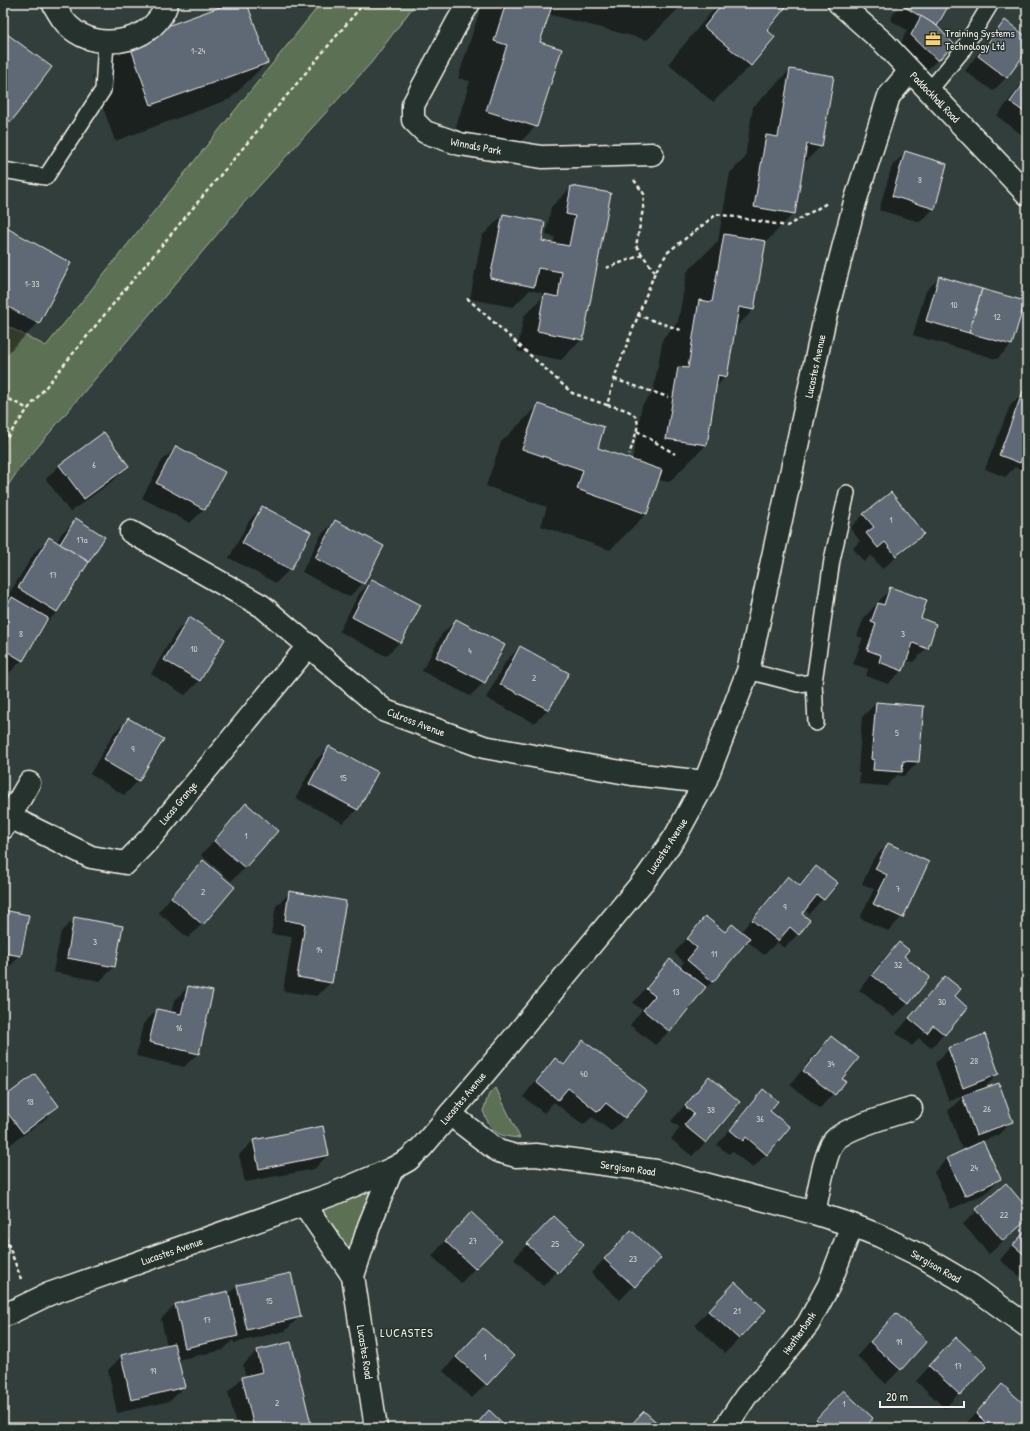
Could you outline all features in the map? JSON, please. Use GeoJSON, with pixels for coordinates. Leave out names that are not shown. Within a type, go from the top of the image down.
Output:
{"type":"FeatureCollection","features":[{"type":"Feature","properties":{"kind":"street"},"geometry":{"type":"LineString","coordinates":[[53,3],[61,18],[76,32],[95,40],[116,42],[136,37],[153,25],[167,3]]}},
{"type":"Feature","properties":{"kind":"street","name":"Winnals Park"},"geometry":{"type":"LineString","coordinates":[[469,3],[413,105],[413,120],[425,132],[460,144],[542,157],[652,154]]}},
{"type":"Feature","properties":{"kind":"street","name":"Paddockhall Road"},"geometry":{"type":"LineString","coordinates":[[840,3],[885,44],[1027,194]]}},
{"type":"Feature","properties":{"kind":"street","name":"Lucastes Avenue"},"geometry":{"type":"LineString","coordinates":[[3,1316],[49,1294],[334,1194],[392,1169],[408,1160],[422,1147],[582,958],[646,878],[675,836],[705,782],[748,671],[824,322],[855,202],[890,96],[910,71]]}},
{"type":"Feature","properties":{"kind":"street","name":"Culross Avenue"},"geometry":{"type":"LineString","coordinates":[[131,532],[262,606],[385,711],[484,747],[632,774],[705,782]]}},
{"type":"Feature","properties":{"kind":"street","name":"Lucas Grange"},"geometry":{"type":"LineString","coordinates":[[29,783],[6,823],[91,857],[126,863],[152,836],[309,645]]}},
{"type":"Feature","properties":{"kind":"street"},"geometry":{"type":"LineString","coordinates":[[814,1213],[827,1158],[834,1141],[850,1131],[911,1109]]}},
{"type":"Feature","properties":{"kind":"street","name":"Sergison Road"},"geometry":{"type":"LineString","coordinates":[[450,1114],[498,1151],[504,1153],[516,1156],[536,1155],[656,1171],[814,1213],[852,1225],[880,1236],[921,1256],[972,1286],[1027,1326]]}},
{"type":"Feature","properties":{"kind":"street","name":"Lucastes Road"},"geometry":{"type":"LineString","coordinates":[[353,1276],[369,1226],[392,1169]]}},
{"type":"Feature","properties":{"kind":"street","name":"Lucastes Road"},"geometry":{"type":"LineString","coordinates":[[304,1204],[353,1276],[376,1428]]}},
{"type":"Feature","properties":{"kind":"street","name":"Heatherbank"},"geometry":{"type":"LineString","coordinates":[[725,1428],[746,1396],[778,1362],[808,1324],[829,1285],[852,1225]]}},
{"type":"Feature","properties":{"kind":"lane"},"geometry":{"type":"LineString","coordinates":[[929,91],[962,51],[991,3]]}},
{"type":"Feature","properties":{"kind":"lane"},"geometry":{"type":"LineString","coordinates":[[3,170],[46,177],[103,90],[106,41]]}},
{"type":"Feature","properties":{"kind":"lane"},"geometry":{"type":"LineString","coordinates":[[816,724],[814,682],[832,560],[847,493]]}},
{"type":"Feature","properties":{"kind":"lane"},"geometry":{"type":"LineString","coordinates":[[748,671],[798,684],[814,682]]}},
{"type":"Feature","properties":{"kind":"path"},"geometry":{"type":"LineString","coordinates":[[3,444],[28,410],[127,287],[248,144],[364,3]]}},
{"type":"Feature","properties":{"kind":"path"},"geometry":{"type":"LineString","coordinates":[[619,156],[644,194],[643,209],[636,246],[655,272]]}},
{"type":"Feature","properties":{"kind":"path"},"geometry":{"type":"LineString","coordinates":[[607,404],[614,379],[637,315],[655,272],[668,252],[717,214],[787,226],[835,199],[855,202]]}},
{"type":"Feature","properties":{"kind":"path"},"geometry":{"type":"LineString","coordinates":[[606,268],[642,255]]}},
{"type":"Feature","properties":{"kind":"path"},"geometry":{"type":"LineString","coordinates":[[467,298],[572,393],[626,409],[635,414],[638,420],[637,431],[629,454]]}},
{"type":"Feature","properties":{"kind":"path"},"geometry":{"type":"LineString","coordinates":[[637,315],[681,330]]}},
{"type":"Feature","properties":{"kind":"path"},"geometry":{"type":"LineString","coordinates":[[614,379],[668,397]]}},
{"type":"Feature","properties":{"kind":"path"},"geometry":{"type":"LineString","coordinates":[[3,396],[28,410]]}},
{"type":"Feature","properties":{"kind":"path"},"geometry":{"type":"LineString","coordinates":[[637,431],[675,454]]}},
{"type":"Feature","properties":{"kind":"path"},"geometry":{"type":"LineString","coordinates":[[3,1230],[19,1276],[36,1300]]}},
{"type":"Feature","properties":{"kind":"green space"},"geometry":{"type":"Polygon","coordinates":[[[321,3],[416,3],[371,63],[241,206],[19,469],[3,493],[3,324],[46,346],[321,3]]]}},
{"type":"Feature","properties":{"kind":"green space"},"geometry":{"type":"Polygon","coordinates":[[[496,1088],[520,1138],[505,1136],[496,1132],[492,1129],[486,1118],[483,1111],[489,1094],[496,1088]]]}},
{"type":"Feature","properties":{"kind":"green space"},"geometry":{"type":"Polygon","coordinates":[[[392,1169],[353,1276],[312,1214],[392,1169]]]}},
{"type":"Feature","properties":{"kind":"building"},"geometry":{"type":"Polygon","coordinates":[[[231,3],[247,3],[268,63],[151,105],[128,40],[231,3]]]}},
{"type":"Feature","properties":{"kind":"building"},"geometry":{"type":"Polygon","coordinates":[[[506,3],[553,3],[540,42],[562,49],[537,127],[486,111],[507,45],[494,41],[506,3]]]}},
{"type":"Feature","properties":{"kind":"building"},"geometry":{"type":"Polygon","coordinates":[[[723,3],[789,3],[767,30],[775,37],[751,66],[704,27],[723,3]]]}},
{"type":"Feature","properties":{"kind":"building"},"geometry":{"type":"Polygon","coordinates":[[[905,3],[950,3],[937,26],[903,6],[905,3]]]}},
{"type":"Feature","properties":{"kind":"building","name":"Training Systems Technology Ltd"},"geometry":{"type":"Polygon","coordinates":[[[921,16],[937,26],[954,44],[938,61],[911,35],[921,16]]]}},
{"type":"Feature","properties":{"kind":"building"},"geometry":{"type":"Polygon","coordinates":[[[1005,20],[1027,37],[1027,51],[1007,78],[978,56],[1005,20]]]}},
{"type":"Feature","properties":{"kind":"building"},"geometry":{"type":"Polygon","coordinates":[[[3,31],[52,67],[11,122],[3,116],[3,31]]]}},
{"type":"Feature","properties":{"kind":"building"},"geometry":{"type":"Polygon","coordinates":[[[790,69],[834,76],[822,147],[807,144],[795,214],[754,207],[766,135],[778,137],[790,69]]]}},
{"type":"Feature","properties":{"kind":"building"},"geometry":{"type":"Polygon","coordinates":[[[1027,79],[1027,114],[1010,102],[1027,79]]]}},
{"type":"Feature","properties":{"kind":"building"},"geometry":{"type":"Polygon","coordinates":[[[905,151],[947,164],[935,209],[892,196],[905,151]]]}},
{"type":"Feature","properties":{"kind":"building"},"geometry":{"type":"Polygon","coordinates":[[[571,186],[611,193],[583,340],[537,331],[544,294],[558,297],[562,272],[538,268],[534,287],[490,278],[503,214],[545,222],[542,241],[569,246],[575,216],[566,214],[571,186]]]}},
{"type":"Feature","properties":{"kind":"building"},"geometry":{"type":"Polygon","coordinates":[[[3,226],[71,263],[39,324],[3,304],[3,226]]]}},
{"type":"Feature","properties":{"kind":"building"},"geometry":{"type":"Polygon","coordinates":[[[724,234],[766,241],[754,310],[739,307],[727,377],[718,375],[707,445],[666,439],[678,367],[688,368],[699,300],[712,302],[724,234]]]}},
{"type":"Feature","properties":{"kind":"building"},"geometry":{"type":"Polygon","coordinates":[[[939,276],[982,289],[969,333],[926,321],[939,276]]]}},
{"type":"Feature","properties":{"kind":"building"},"geometry":{"type":"Polygon","coordinates":[[[982,289],[1025,301],[1012,345],[969,333],[982,289]]]}},
{"type":"Feature","properties":{"kind":"building"},"geometry":{"type":"Polygon","coordinates":[[[1023,391],[1027,392],[1027,452],[1025,452],[1020,463],[999,455],[1023,391]]]}},
{"type":"Feature","properties":{"kind":"building"},"geometry":{"type":"Polygon","coordinates":[[[538,404],[604,427],[598,448],[662,470],[647,514],[577,489],[583,470],[522,449],[538,404]]]}},
{"type":"Feature","properties":{"kind":"building"},"geometry":{"type":"Polygon","coordinates":[[[104,432],[129,466],[84,499],[59,465],[104,432]]]}},
{"type":"Feature","properties":{"kind":"building"},"geometry":{"type":"Polygon","coordinates":[[[176,446],[225,472],[205,510],[156,483],[176,446]]]}},
{"type":"Feature","properties":{"kind":"building"},"geometry":{"type":"Polygon","coordinates":[[[891,492],[924,534],[896,556],[885,542],[878,548],[866,533],[874,527],[863,514],[891,492]]]}},
{"type":"Feature","properties":{"kind":"building"},"geometry":{"type":"Polygon","coordinates":[[[262,506],[311,532],[291,570],[242,543],[262,506]]]}},
{"type":"Feature","properties":{"kind":"building"},"geometry":{"type":"Polygon","coordinates":[[[76,518],[105,537],[89,562],[60,544],[76,518]]]}},
{"type":"Feature","properties":{"kind":"building"},"geometry":{"type":"Polygon","coordinates":[[[335,520],[384,546],[364,584],[315,558],[335,520]]]}},
{"type":"Feature","properties":{"kind":"building"},"geometry":{"type":"Polygon","coordinates":[[[49,537],[89,562],[57,612],[18,588],[49,537]]]}},
{"type":"Feature","properties":{"kind":"building"},"geometry":{"type":"Polygon","coordinates":[[[372,579],[421,605],[401,643],[352,617],[372,579]]]}},
{"type":"Feature","properties":{"kind":"building"},"geometry":{"type":"Polygon","coordinates":[[[890,587],[927,600],[921,618],[936,624],[928,649],[913,643],[903,671],[879,662],[881,655],[867,650],[876,624],[871,622],[878,603],[884,605],[890,587]]]}},
{"type":"Feature","properties":{"kind":"building"},"geometry":{"type":"Polygon","coordinates":[[[12,597],[48,618],[23,661],[3,649],[3,612],[12,597]]]}},
{"type":"Feature","properties":{"kind":"building"},"geometry":{"type":"Polygon","coordinates":[[[189,617],[225,639],[200,681],[164,660],[189,617]]]}},
{"type":"Feature","properties":{"kind":"building"},"geometry":{"type":"Polygon","coordinates":[[[456,619],[505,645],[485,683],[436,657],[456,619]]]}},
{"type":"Feature","properties":{"kind":"building"},"geometry":{"type":"Polygon","coordinates":[[[520,646],[569,673],[549,710],[500,684],[520,646]]]}},
{"type":"Feature","properties":{"kind":"building"},"geometry":{"type":"Polygon","coordinates":[[[876,702],[924,706],[919,762],[903,761],[902,772],[873,770],[874,760],[871,759],[876,702]]]}},
{"type":"Feature","properties":{"kind":"building"},"geometry":{"type":"Polygon","coordinates":[[[128,718],[164,739],[139,781],[103,760],[128,718]]]}},
{"type":"Feature","properties":{"kind":"building"},"geometry":{"type":"Polygon","coordinates":[[[329,746],[378,772],[358,810],[309,784],[329,746]]]}},
{"type":"Feature","properties":{"kind":"building"},"geometry":{"type":"Polygon","coordinates":[[[246,803],[278,831],[245,868],[214,841],[246,803]]]}},
{"type":"Feature","properties":{"kind":"building"},"geometry":{"type":"Polygon","coordinates":[[[888,843],[929,862],[903,918],[873,904],[887,875],[875,869],[888,843]]]}},
{"type":"Feature","properties":{"kind":"building"},"geometry":{"type":"Polygon","coordinates":[[[203,860],[235,887],[203,925],[171,897],[203,860]]]}},
{"type":"Feature","properties":{"kind":"building"},"geometry":{"type":"Polygon","coordinates":[[[816,866],[838,883],[824,900],[817,895],[802,914],[810,920],[799,935],[790,927],[778,941],[752,920],[788,876],[800,886],[816,866]]]}},
{"type":"Feature","properties":{"kind":"building"},"geometry":{"type":"Polygon","coordinates":[[[289,891],[346,901],[332,983],[297,977],[305,924],[285,920],[289,891]]]}},
{"type":"Feature","properties":{"kind":"building"},"geometry":{"type":"Polygon","coordinates":[[[3,910],[29,915],[21,956],[3,953],[3,910]]]}},
{"type":"Feature","properties":{"kind":"building"},"geometry":{"type":"Polygon","coordinates":[[[705,916],[725,932],[732,924],[750,938],[713,982],[687,960],[697,948],[687,939],[705,916]]]}},
{"type":"Feature","properties":{"kind":"building"},"geometry":{"type":"Polygon","coordinates":[[[74,917],[123,926],[115,967],[67,958],[74,917]]]}},
{"type":"Feature","properties":{"kind":"building"},"geometry":{"type":"Polygon","coordinates":[[[899,942],[909,950],[904,956],[930,977],[909,1004],[872,975],[899,942]]]}},
{"type":"Feature","properties":{"kind":"building"},"geometry":{"type":"Polygon","coordinates":[[[670,959],[706,987],[670,1032],[643,1010],[655,996],[646,989],[670,959]]]}},
{"type":"Feature","properties":{"kind":"building"},"geometry":{"type":"Polygon","coordinates":[[[945,976],[961,989],[955,996],[968,1008],[945,1035],[933,1025],[927,1033],[909,1018],[945,976]]]}},
{"type":"Feature","properties":{"kind":"building"},"geometry":{"type":"Polygon","coordinates":[[[188,986],[213,991],[199,1054],[149,1042],[157,1009],[181,1014],[188,986]]]}},
{"type":"Feature","properties":{"kind":"building"},"geometry":{"type":"Polygon","coordinates":[[[985,1034],[999,1074],[963,1088],[948,1048],[985,1034]]]}},
{"type":"Feature","properties":{"kind":"building"},"geometry":{"type":"Polygon","coordinates":[[[831,1036],[859,1058],[842,1079],[846,1081],[835,1095],[803,1071],[831,1036]]]}},
{"type":"Feature","properties":{"kind":"building"},"geometry":{"type":"Polygon","coordinates":[[[583,1040],[647,1091],[625,1118],[606,1103],[598,1112],[568,1088],[558,1100],[536,1082],[555,1058],[564,1065],[583,1040]]]}},
{"type":"Feature","properties":{"kind":"building"},"geometry":{"type":"Polygon","coordinates":[[[35,1074],[59,1106],[23,1133],[3,1107],[3,1098],[35,1074]]]}},
{"type":"Feature","properties":{"kind":"building"},"geometry":{"type":"Polygon","coordinates":[[[709,1076],[740,1102],[706,1143],[684,1125],[694,1114],[685,1106],[709,1076]]]}},
{"type":"Feature","properties":{"kind":"building"},"geometry":{"type":"Polygon","coordinates":[[[999,1083],[1013,1122],[976,1135],[962,1096],[999,1083]]]}},
{"type":"Feature","properties":{"kind":"building"},"geometry":{"type":"Polygon","coordinates":[[[763,1089],[778,1101],[770,1111],[790,1127],[767,1155],[746,1137],[743,1141],[730,1130],[763,1089]]]}},
{"type":"Feature","properties":{"kind":"building"},"geometry":{"type":"Polygon","coordinates":[[[323,1126],[329,1155],[259,1169],[253,1140],[323,1126]]]}},
{"type":"Feature","properties":{"kind":"building"},"geometry":{"type":"Polygon","coordinates":[[[983,1141],[1001,1179],[965,1196],[947,1158],[983,1141]]]}},
{"type":"Feature","properties":{"kind":"building"},"geometry":{"type":"Polygon","coordinates":[[[1006,1183],[1027,1208],[1027,1220],[1003,1241],[976,1209],[1006,1183]]]}},
{"type":"Feature","properties":{"kind":"building"},"geometry":{"type":"Polygon","coordinates":[[[471,1212],[502,1241],[475,1269],[445,1241],[471,1212]]]}},
{"type":"Feature","properties":{"kind":"building"},"geometry":{"type":"Polygon","coordinates":[[[554,1216],[584,1244],[558,1273],[527,1244],[554,1216]]]}},
{"type":"Feature","properties":{"kind":"building"},"geometry":{"type":"Polygon","coordinates":[[[1027,1229],[1027,1257],[1013,1245],[1027,1229]]]}},
{"type":"Feature","properties":{"kind":"building"},"geometry":{"type":"Polygon","coordinates":[[[631,1230],[661,1258],[635,1287],[604,1259],[631,1230]]]}},
{"type":"Feature","properties":{"kind":"building"},"geometry":{"type":"Polygon","coordinates":[[[291,1273],[301,1317],[247,1330],[237,1285],[291,1273]]]}},
{"type":"Feature","properties":{"kind":"building"},"geometry":{"type":"Polygon","coordinates":[[[735,1282],[766,1310],[739,1339],[708,1311],[735,1282]]]}},
{"type":"Feature","properties":{"kind":"building"},"geometry":{"type":"Polygon","coordinates":[[[228,1291],[238,1336],[185,1348],[175,1304],[228,1291]]]}},
{"type":"Feature","properties":{"kind":"building"},"geometry":{"type":"Polygon","coordinates":[[[896,1313],[927,1341],[901,1370],[870,1342],[896,1313]]]}},
{"type":"Feature","properties":{"kind":"building"},"geometry":{"type":"Polygon","coordinates":[[[483,1328],[514,1356],[487,1385],[456,1357],[483,1328]]]}},
{"type":"Feature","properties":{"kind":"building"},"geometry":{"type":"Polygon","coordinates":[[[956,1337],[987,1366],[960,1395],[929,1366],[956,1337]]]}},
{"type":"Feature","properties":{"kind":"building"},"geometry":{"type":"Polygon","coordinates":[[[291,1342],[312,1428],[254,1428],[242,1377],[262,1372],[257,1350],[291,1342]]]}},
{"type":"Feature","properties":{"kind":"building"},"geometry":{"type":"Polygon","coordinates":[[[174,1343],[185,1387],[131,1400],[121,1355],[174,1343]]]}},
{"type":"Feature","properties":{"kind":"building"},"geometry":{"type":"Polygon","coordinates":[[[1002,1384],[1027,1407],[1027,1419],[1019,1428],[991,1428],[976,1413],[1002,1384]]]}},
{"type":"Feature","properties":{"kind":"building"},"geometry":{"type":"Polygon","coordinates":[[[843,1390],[873,1418],[865,1428],[826,1428],[816,1419],[843,1390]]]}},
{"type":"Feature","properties":{"kind":"building"},"geometry":{"type":"Polygon","coordinates":[[[489,1410],[508,1428],[473,1428],[489,1410]]]}},
{"type":"Feature","properties":{"kind":"building"},"geometry":{"type":"Polygon","coordinates":[[[644,1411],[663,1428],[628,1428],[644,1411]]]}},
{"type":"Feature","properties":{"kind":"place","name":"Training Systems Technology Ltd"},"geometry":{"type":"Point","coordinates":[933,39]}},
{"type":"Feature","properties":{"kind":"district","name":"LUCASTES"},"geometry":{"type":"Point","coordinates":[407,1332]}}]}
